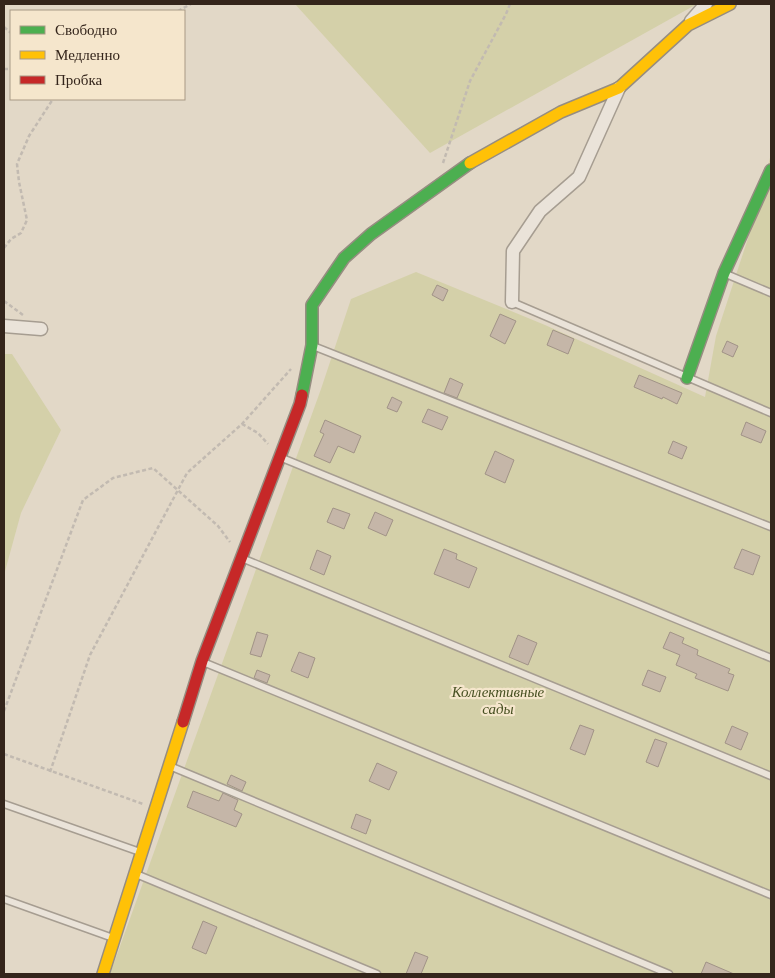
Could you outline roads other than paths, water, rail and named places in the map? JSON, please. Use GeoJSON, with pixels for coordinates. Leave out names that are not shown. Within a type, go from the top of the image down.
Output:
{"type":"FeatureCollection","features":[{"type":"Feature","properties":{"kind":"street"},"geometry":{"type":"LineString","coordinates":[[103,974],[202,662],[300,404],[312,345],[312,305],[344,258],[358,246],[479,157],[561,112],[619,88],[688,25],[706,4]]}},
{"type":"Feature","properties":{"kind":"street"},"geometry":{"type":"LineString","coordinates":[[688,25],[730,4]]}},
{"type":"Feature","properties":{"kind":"street"},"geometry":{"type":"LineString","coordinates":[[512,302],[513,251],[540,211],[579,177],[619,88]]}},
{"type":"Feature","properties":{"kind":"street"},"geometry":{"type":"LineString","coordinates":[[687,378],[724,273],[771,170]]}},
{"type":"Feature","properties":{"kind":"street"},"geometry":{"type":"LineString","coordinates":[[4,326],[42,329]]}},
{"type":"Feature","properties":{"kind":"lane"},"geometry":{"type":"LineString","coordinates":[[724,273],[771,293]]}},
{"type":"Feature","properties":{"kind":"lane"},"geometry":{"type":"LineString","coordinates":[[512,302],[771,414]]}},
{"type":"Feature","properties":{"kind":"lane"},"geometry":{"type":"LineString","coordinates":[[312,345],[771,527]]}},
{"type":"Feature","properties":{"kind":"lane"},"geometry":{"type":"LineString","coordinates":[[281,457],[771,658]]}},
{"type":"Feature","properties":{"kind":"lane"},"geometry":{"type":"LineString","coordinates":[[242,558],[310,588],[771,776]]}},
{"type":"Feature","properties":{"kind":"lane"},"geometry":{"type":"LineString","coordinates":[[202,662],[771,894]]}},
{"type":"Feature","properties":{"kind":"lane"},"geometry":{"type":"LineString","coordinates":[[170,767],[669,974]]}},
{"type":"Feature","properties":{"kind":"lane"},"geometry":{"type":"LineString","coordinates":[[4,804],[141,852]]}},
{"type":"Feature","properties":{"kind":"lane"},"geometry":{"type":"LineString","coordinates":[[134,872],[377,974]]}},
{"type":"Feature","properties":{"kind":"lane"},"geometry":{"type":"LineString","coordinates":[[4,899],[114,939]]}},
{"type":"Feature","properties":{"kind":"park label","name":"Коллективные сады"},"geometry":{"type":"Point","coordinates":[498,700]}}]}
